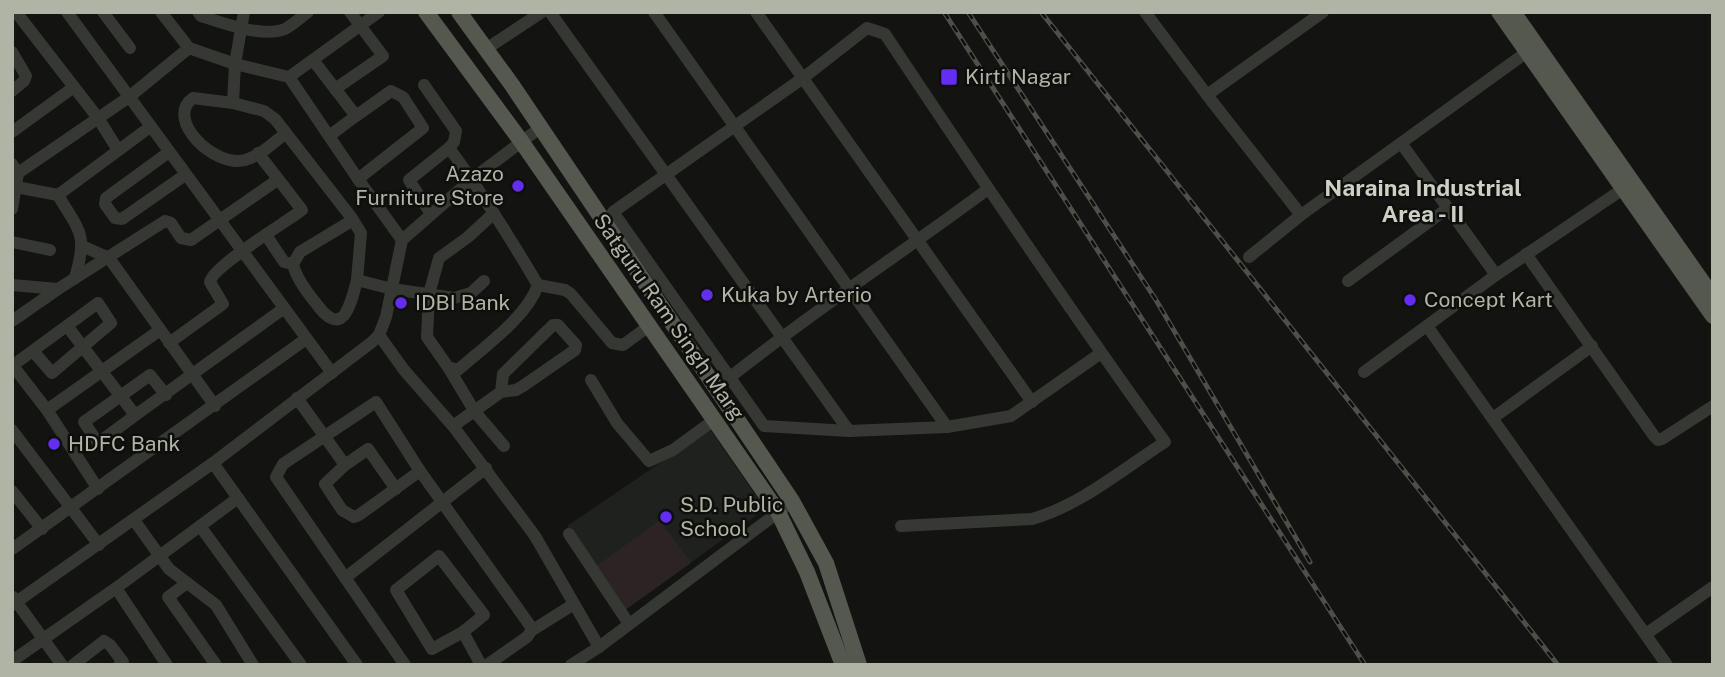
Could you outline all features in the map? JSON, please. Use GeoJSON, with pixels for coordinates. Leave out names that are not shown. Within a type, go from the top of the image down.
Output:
{"type":"FeatureCollection","features":[{"type":"Feature","properties":{"kind":"main road","name":"Satguru Ram Singh Marg"},"geometry":{"type":"LineString","coordinates":[[426,12],[522,141],[778,512],[807,572],[843,665]]}},
{"type":"Feature","properties":{"kind":"main road","name":"Satguru Ram Singh Marg"},"geometry":{"type":"LineString","coordinates":[[459,12],[540,128],[608,216],[792,501],[826,563],[859,665]]}},
{"type":"Feature","properties":{"kind":"main road"},"geometry":{"type":"LineString","coordinates":[[1499,12],[1532,49],[1713,297]]}},
{"type":"Feature","properties":{"kind":"main road"},"geometry":{"type":"LineString","coordinates":[[1513,12],[1532,49],[1623,189],[1713,316]]}},
{"type":"Feature","properties":{"kind":"street"},"geometry":{"type":"LineString","coordinates":[[16,12],[97,118],[118,150]]}},
{"type":"Feature","properties":{"kind":"street"},"geometry":{"type":"LineString","coordinates":[[67,12],[332,373]]}},
{"type":"Feature","properties":{"kind":"street"},"geometry":{"type":"LineString","coordinates":[[103,12],[130,48]]}},
{"type":"Feature","properties":{"kind":"street"},"geometry":{"type":"LineString","coordinates":[[161,12],[189,48],[234,64],[289,77],[402,240]]}},
{"type":"Feature","properties":{"kind":"street"},"geometry":{"type":"LineString","coordinates":[[198,12],[201,16],[241,28],[268,31],[284,29],[308,12]]}},
{"type":"Feature","properties":{"kind":"street"},"geometry":{"type":"LineString","coordinates":[[233,103],[234,64],[244,12]]}},
{"type":"Feature","properties":{"kind":"street"},"geometry":{"type":"LineString","coordinates":[[335,89],[383,56],[350,12]]}},
{"type":"Feature","properties":{"kind":"street"},"geometry":{"type":"LineString","coordinates":[[289,77],[379,12]]}},
{"type":"Feature","properties":{"kind":"street"},"geometry":{"type":"LineString","coordinates":[[486,50],[542,12]]}},
{"type":"Feature","properties":{"kind":"street"},"geometry":{"type":"LineString","coordinates":[[550,12],[849,431]]}},
{"type":"Feature","properties":{"kind":"street"},"geometry":{"type":"LineString","coordinates":[[654,12],[947,426]]}},
{"type":"Feature","properties":{"kind":"street"},"geometry":{"type":"LineString","coordinates":[[755,12],[1032,402]]}},
{"type":"Feature","properties":{"kind":"street"},"geometry":{"type":"LineString","coordinates":[[1145,12],[1301,215]]}},
{"type":"Feature","properties":{"kind":"street"},"geometry":{"type":"LineString","coordinates":[[1207,95],[1323,12]]}},
{"type":"Feature","properties":{"kind":"street"},"geometry":{"type":"LineString","coordinates":[[901,526],[1032,519],[1049,514],[1067,506],[1165,442],[988,189],[885,34],[867,28],[803,78],[608,216],[764,426],[849,431],[947,426],[1012,416],[1101,353]]}},
{"type":"Feature","properties":{"kind":"street"},"geometry":{"type":"LineString","coordinates":[[12,209],[16,187],[15,169],[128,97],[189,48]]}},
{"type":"Feature","properties":{"kind":"street"},"geometry":{"type":"LineString","coordinates":[[1250,257],[1301,215],[1532,49]]}},
{"type":"Feature","properties":{"kind":"street"},"geometry":{"type":"LineString","coordinates":[[12,52],[26,76],[12,91]]}},
{"type":"Feature","properties":{"kind":"street"},"geometry":{"type":"LineString","coordinates":[[313,60],[356,116]]}},
{"type":"Feature","properties":{"kind":"street"},"geometry":{"type":"LineString","coordinates":[[424,85],[456,131],[454,142],[449,148],[409,180],[432,214]]}},
{"type":"Feature","properties":{"kind":"street"},"geometry":{"type":"LineString","coordinates":[[12,132],[74,87]]}},
{"type":"Feature","properties":{"kind":"street"},"geometry":{"type":"LineString","coordinates":[[329,136],[391,91],[403,97],[423,128],[358,179]]}},
{"type":"Feature","properties":{"kind":"street"},"geometry":{"type":"LineString","coordinates":[[286,133],[258,153],[239,161],[226,160],[215,156],[201,145],[184,117],[187,104],[193,99],[233,103],[264,111],[275,119],[286,133],[353,220],[361,233],[358,280],[346,313],[338,320],[334,321],[325,316],[310,297],[293,264]]}},
{"type":"Feature","properties":{"kind":"street"},"geometry":{"type":"LineString","coordinates":[[16,187],[58,195],[150,127]]}},
{"type":"Feature","properties":{"kind":"street"},"geometry":{"type":"LineString","coordinates":[[62,665],[14,601],[99,545],[213,463],[372,342],[379,335],[387,317],[402,240],[472,179],[540,128]]}},
{"type":"Feature","properties":{"kind":"street"},"geometry":{"type":"LineString","coordinates":[[1401,143],[1496,275]]}},
{"type":"Feature","properties":{"kind":"street"},"geometry":{"type":"LineString","coordinates":[[449,148],[472,179],[538,285],[565,290],[571,294],[612,343],[617,345],[628,342],[649,326]]}},
{"type":"Feature","properties":{"kind":"street"},"geometry":{"type":"LineString","coordinates":[[169,152],[106,198],[105,204],[115,218],[122,219],[186,176]]}},
{"type":"Feature","properties":{"kind":"street"},"geometry":{"type":"LineString","coordinates":[[169,343],[223,304],[209,278],[241,252],[302,210],[258,153]]}},
{"type":"Feature","properties":{"kind":"street"},"geometry":{"type":"LineString","coordinates":[[12,321],[165,221],[171,223],[181,238],[188,240],[273,183],[276,178]]}},
{"type":"Feature","properties":{"kind":"street"},"geometry":{"type":"LineString","coordinates":[[729,378],[783,335],[988,189]]}},
{"type":"Feature","properties":{"kind":"street"},"geometry":{"type":"LineString","coordinates":[[1364,372],[1496,275],[1623,189]]}},
{"type":"Feature","properties":{"kind":"street"},"geometry":{"type":"LineString","coordinates":[[58,195],[83,236],[75,278]]}},
{"type":"Feature","properties":{"kind":"street"},"geometry":{"type":"LineString","coordinates":[[1348,281],[1448,208]]}},
{"type":"Feature","properties":{"kind":"street"},"geometry":{"type":"LineString","coordinates":[[494,213],[468,237],[439,258],[429,294],[426,334],[475,412],[504,446]]}},
{"type":"Feature","properties":{"kind":"street"},"geometry":{"type":"LineString","coordinates":[[293,264],[300,252],[353,220]]}},
{"type":"Feature","properties":{"kind":"street"},"geometry":{"type":"LineString","coordinates":[[266,235],[284,262],[293,264]]}},
{"type":"Feature","properties":{"kind":"street"},"geometry":{"type":"LineString","coordinates":[[12,242],[50,250]]}},
{"type":"Feature","properties":{"kind":"street"},"geometry":{"type":"LineString","coordinates":[[82,246],[109,258],[215,406]]}},
{"type":"Feature","properties":{"kind":"street"},"geometry":{"type":"LineString","coordinates":[[1526,254],[1658,440],[1713,406]]}},
{"type":"Feature","properties":{"kind":"street"},"geometry":{"type":"LineString","coordinates":[[358,280],[392,289],[462,298],[484,281]]}},
{"type":"Feature","properties":{"kind":"street"},"geometry":{"type":"LineString","coordinates":[[12,285],[58,289]]}},
{"type":"Feature","properties":{"kind":"street"},"geometry":{"type":"LineString","coordinates":[[448,367],[458,370],[498,334],[528,304],[538,285]]}},
{"type":"Feature","properties":{"kind":"street"},"geometry":{"type":"LineString","coordinates":[[33,351],[52,373],[111,323],[98,303],[12,366],[47,410],[98,489]]}},
{"type":"Feature","properties":{"kind":"street"},"geometry":{"type":"LineString","coordinates":[[166,395],[150,375],[84,422],[98,443],[166,395],[283,309]]}},
{"type":"Feature","properties":{"kind":"street"},"geometry":{"type":"LineString","coordinates":[[453,426],[501,392],[523,386],[575,349],[576,345],[558,325],[553,325],[503,374],[501,392]]}},
{"type":"Feature","properties":{"kind":"street"},"geometry":{"type":"LineString","coordinates":[[67,326],[121,397],[138,414]]}},
{"type":"Feature","properties":{"kind":"street"},"geometry":{"type":"LineString","coordinates":[[1427,326],[1667,665]]}},
{"type":"Feature","properties":{"kind":"street"},"geometry":{"type":"LineString","coordinates":[[47,410],[160,330]]}},
{"type":"Feature","properties":{"kind":"street"},"geometry":{"type":"LineString","coordinates":[[379,335],[404,370],[486,468],[535,536],[599,647]]}},
{"type":"Feature","properties":{"kind":"street"},"geometry":{"type":"LineString","coordinates":[[12,549],[306,339]]}},
{"type":"Feature","properties":{"kind":"street"},"geometry":{"type":"LineString","coordinates":[[1493,418],[1592,346]]}},
{"type":"Feature","properties":{"kind":"street"},"geometry":{"type":"LineString","coordinates":[[591,380],[617,422],[649,461],[673,450],[714,420]]}},
{"type":"Feature","properties":{"kind":"street"},"geometry":{"type":"LineString","coordinates":[[297,398],[345,465]]}},
{"type":"Feature","properties":{"kind":"street"},"geometry":{"type":"LineString","coordinates":[[405,665],[276,477],[283,464],[376,402],[443,503],[528,622],[531,631]]}},
{"type":"Feature","properties":{"kind":"street"},"geometry":{"type":"LineString","coordinates":[[12,430],[99,545]]}},
{"type":"Feature","properties":{"kind":"street"},"geometry":{"type":"LineString","coordinates":[[396,489],[368,449],[345,465],[325,484],[350,517],[359,515],[396,489],[421,471]]}},
{"type":"Feature","properties":{"kind":"street"},"geometry":{"type":"LineString","coordinates":[[213,463],[357,665]]}},
{"type":"Feature","properties":{"kind":"street"},"geometry":{"type":"LineString","coordinates":[[345,578],[486,468]]}},
{"type":"Feature","properties":{"kind":"street"},"geometry":{"type":"LineString","coordinates":[[12,491],[42,529]]}},
{"type":"Feature","properties":{"kind":"street"},"geometry":{"type":"LineString","coordinates":[[12,661],[238,498]]}},
{"type":"Feature","properties":{"kind":"street"},"geometry":{"type":"LineString","coordinates":[[571,665],[599,647],[792,501]]}},
{"type":"Feature","properties":{"kind":"street"},"geometry":{"type":"LineString","coordinates":[[134,520],[169,569],[216,605],[253,665]]}},
{"type":"Feature","properties":{"kind":"street"},"geometry":{"type":"LineString","coordinates":[[200,526],[301,665]]}},
{"type":"Feature","properties":{"kind":"street"},"geometry":{"type":"LineString","coordinates":[[569,534],[629,624]]}},
{"type":"Feature","properties":{"kind":"street"},"geometry":{"type":"LineString","coordinates":[[439,556],[484,615],[463,632],[432,649],[396,590],[439,556]]}},
{"type":"Feature","properties":{"kind":"street"},"geometry":{"type":"LineString","coordinates":[[187,583],[167,597],[216,665]]}},
{"type":"Feature","properties":{"kind":"street"},"geometry":{"type":"LineString","coordinates":[[1646,634],[1713,587]]}},
{"type":"Feature","properties":{"kind":"street"},"geometry":{"type":"LineString","coordinates":[[116,588],[167,665]]}},
{"type":"Feature","properties":{"kind":"street"},"geometry":{"type":"LineString","coordinates":[[487,665],[527,637],[531,631],[574,604]]}},
{"type":"Feature","properties":{"kind":"street"},"geometry":{"type":"LineString","coordinates":[[463,632],[481,665]]}},
{"type":"Feature","properties":{"kind":"street"},"geometry":{"type":"LineString","coordinates":[[73,665],[104,641],[123,662],[120,665]]}},
{"type":"Feature","properties":{"kind":"shaded area","name":"S.D. Public School"},"geometry":{"type":"Polygon","coordinates":[[[710,429],[765,509],[625,610],[567,526],[710,429]]]}},
{"type":"Feature","properties":{"kind":"shaded area"},"geometry":{"type":"Polygon","coordinates":[[[660,520],[691,563],[625,610],[595,567],[660,520]]]}},
{"type":"Feature","properties":{"kind":"railway"},"geometry":{"type":"LineString","coordinates":[[944,12],[1365,665]]}},
{"type":"Feature","properties":{"kind":"railway"},"geometry":{"type":"LineString","coordinates":[[968,12],[1156,300],[1310,562]]}},
{"type":"Feature","properties":{"kind":"railway"},"geometry":{"type":"LineString","coordinates":[[1041,12],[1558,665]]}},
{"type":"Feature","properties":{"kind":"place","name":"Kirti Nagar"},"geometry":{"type":"Point","coordinates":[949,77]}},
{"type":"Feature","properties":{"kind":"place","name":"Azazo Furniture Store"},"geometry":{"type":"Point","coordinates":[518,186]}},
{"type":"Feature","properties":{"kind":"place","name":"Kuka by Arterio"},"geometry":{"type":"Point","coordinates":[707,295]}},
{"type":"Feature","properties":{"kind":"place","name":"Concept Kart"},"geometry":{"type":"Point","coordinates":[1410,300]}},
{"type":"Feature","properties":{"kind":"place","name":"IDBI Bank"},"geometry":{"type":"Point","coordinates":[401,303]}},
{"type":"Feature","properties":{"kind":"place","name":"HDFC Bank"},"geometry":{"type":"Point","coordinates":[54,444]}},
{"type":"Feature","properties":{"kind":"place","name":"S.D. Public School"},"geometry":{"type":"Point","coordinates":[666,517]}},
{"type":"Feature","properties":{"kind":"district","name":"Naraina Industrial Area - II"},"geometry":{"type":"Point","coordinates":[1423,201]}}]}
